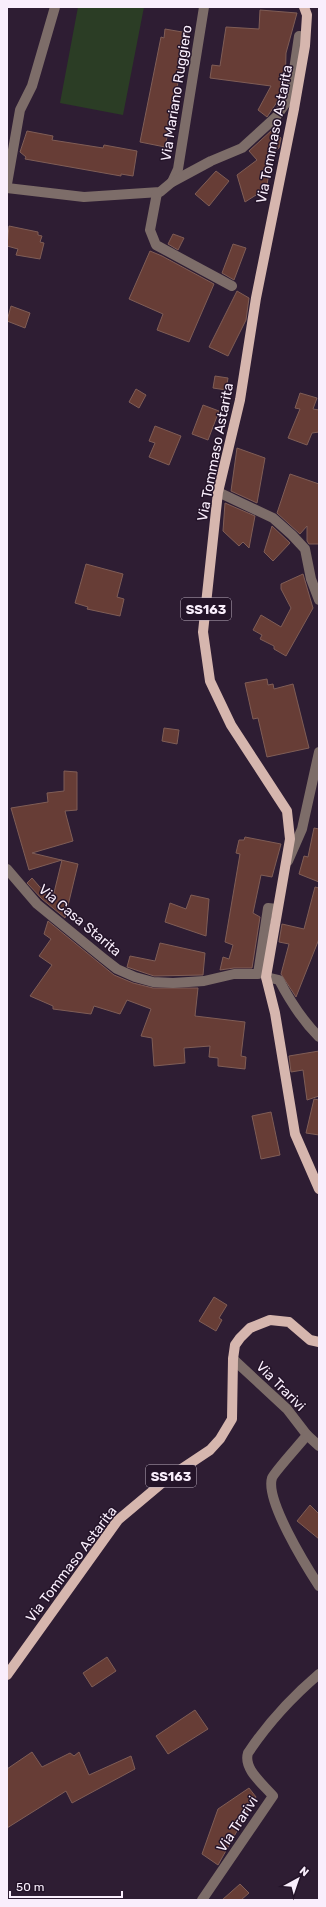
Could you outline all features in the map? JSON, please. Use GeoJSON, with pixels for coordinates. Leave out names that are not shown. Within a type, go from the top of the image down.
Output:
{"type":"FeatureCollection","features":[{"type":"Feature","properties":{"kind":"main road","name":"Via Tommaso Astarita"},"geometry":{"type":"LineString","coordinates":[[304,7],[307,16],[305,38],[294,109],[256,298],[240,400],[218,492],[203,632],[210,681],[231,725],[287,811],[290,840],[266,977],[278,1029],[295,1134],[319,1189]]}},
{"type":"Feature","properties":{"kind":"main road","name":"Via Tommaso Astarita"},"geometry":{"type":"LineString","coordinates":[[7,1675],[118,1520],[168,1478],[210,1450],[220,1439],[232,1419],[232,1359],[235,1345],[240,1338],[250,1328],[270,1320],[289,1322],[310,1340],[319,1342]]}},
{"type":"Feature","properties":{"kind":"street"},"geometry":{"type":"LineString","coordinates":[[7,184],[20,110],[32,86],[55,7]]}},
{"type":"Feature","properties":{"kind":"street","name":"Via Mariano Ruggiero"},"geometry":{"type":"LineString","coordinates":[[172,182],[178,168],[204,7]]}},
{"type":"Feature","properties":{"kind":"street"},"geometry":{"type":"LineString","coordinates":[[7,188],[84,197],[160,192],[172,182],[211,160],[242,148],[276,117],[290,97],[299,36],[305,38]]}},
{"type":"Feature","properties":{"kind":"street"},"geometry":{"type":"LineString","coordinates":[[158,193],[150,230],[156,245],[232,286]]}},
{"type":"Feature","properties":{"kind":"street"},"geometry":{"type":"LineString","coordinates":[[218,492],[273,518],[292,535],[304,549],[311,580],[319,600]]}},
{"type":"Feature","properties":{"kind":"street"},"geometry":{"type":"LineString","coordinates":[[286,866],[302,829],[319,752]]}},
{"type":"Feature","properties":{"kind":"street","name":"Via Casa Starita"},"geometry":{"type":"LineString","coordinates":[[7,870],[37,904],[102,958],[123,972],[153,982],[173,984],[204,981],[234,974],[258,974],[268,908],[277,909]]}},
{"type":"Feature","properties":{"kind":"street"},"geometry":{"type":"LineString","coordinates":[[266,977],[279,980],[289,1000],[306,1023],[319,1037]]}},
{"type":"Feature","properties":{"kind":"street","name":"Via Trarivi"},"geometry":{"type":"LineString","coordinates":[[232,1359],[283,1405],[319,1446]]}},
{"type":"Feature","properties":{"kind":"street"},"geometry":{"type":"LineString","coordinates":[[308,1435],[272,1477],[272,1489],[278,1514],[319,1586]]}},
{"type":"Feature","properties":{"kind":"street","name":"Via Trarivi"},"geometry":{"type":"LineString","coordinates":[[202,1900],[234,1856],[272,1796],[249,1769],[246,1759],[248,1753],[278,1714],[307,1682],[319,1674]]}},
{"type":"Feature","properties":{"kind":"green space"},"geometry":{"type":"Polygon","coordinates":[[[78,7],[144,7],[123,115],[60,103],[78,7]]]}},
{"type":"Feature","properties":{"kind":"building"},"geometry":{"type":"Polygon","coordinates":[[[260,10],[297,13],[286,53],[285,90],[267,117],[258,110],[271,86],[210,78],[212,65],[220,66],[226,27],[259,29],[260,10]]]}},
{"type":"Feature","properties":{"kind":"building"},"geometry":{"type":"Polygon","coordinates":[[[165,29],[188,33],[165,147],[140,142],[161,37],[164,38],[165,29]]]}},
{"type":"Feature","properties":{"kind":"building"},"geometry":{"type":"Polygon","coordinates":[[[272,130],[281,138],[279,148],[272,153],[267,185],[265,185],[264,190],[245,202],[237,175],[257,160],[249,151],[272,130]]]}},
{"type":"Feature","properties":{"kind":"building"},"geometry":{"type":"Polygon","coordinates":[[[27,131],[53,136],[52,140],[103,148],[104,145],[137,151],[133,176],[121,174],[121,176],[25,159],[26,157],[20,152],[27,131]]]}},
{"type":"Feature","properties":{"kind":"building"},"geometry":{"type":"Polygon","coordinates":[[[216,171],[229,181],[209,206],[195,194],[216,171]]]}},
{"type":"Feature","properties":{"kind":"building"},"geometry":{"type":"Polygon","coordinates":[[[9,226],[38,232],[38,235],[42,236],[40,242],[44,243],[40,259],[16,255],[18,249],[7,246],[9,226]]]}},
{"type":"Feature","properties":{"kind":"building"},"geometry":{"type":"Polygon","coordinates":[[[173,234],[184,238],[178,250],[168,244],[173,234]]]}},
{"type":"Feature","properties":{"kind":"building"},"geometry":{"type":"Polygon","coordinates":[[[233,244],[246,248],[234,280],[222,273],[233,244]]]}},
{"type":"Feature","properties":{"kind":"building"},"geometry":{"type":"Polygon","coordinates":[[[150,251],[214,284],[189,342],[157,330],[163,314],[129,299],[150,251]]]}},
{"type":"Feature","properties":{"kind":"building"},"geometry":{"type":"Polygon","coordinates":[[[237,291],[249,298],[246,320],[228,356],[209,347],[237,291]]]}},
{"type":"Feature","properties":{"kind":"building"},"geometry":{"type":"Polygon","coordinates":[[[11,306],[30,313],[25,328],[7,321],[11,306]]]}},
{"type":"Feature","properties":{"kind":"building"},"geometry":{"type":"Polygon","coordinates":[[[215,376],[228,378],[226,390],[213,388],[215,376]]]}},
{"type":"Feature","properties":{"kind":"building"},"geometry":{"type":"Polygon","coordinates":[[[136,389],[146,395],[139,408],[129,402],[136,389]]]}},
{"type":"Feature","properties":{"kind":"building"},"geometry":{"type":"Polygon","coordinates":[[[300,393],[317,398],[313,409],[319,410],[319,432],[312,433],[307,445],[288,438],[300,409],[295,408],[300,393]]]}},
{"type":"Feature","properties":{"kind":"building"},"geometry":{"type":"Polygon","coordinates":[[[203,405],[219,411],[208,440],[192,434],[203,405]]]}},
{"type":"Feature","properties":{"kind":"building"},"geometry":{"type":"Polygon","coordinates":[[[155,426],[181,436],[169,465],[149,457],[155,443],[149,441],[155,426]]]}},
{"type":"Feature","properties":{"kind":"building"},"geometry":{"type":"Polygon","coordinates":[[[237,448],[265,458],[257,503],[231,491],[237,448]]]}},
{"type":"Feature","properties":{"kind":"building"},"geometry":{"type":"Polygon","coordinates":[[[290,474],[319,484],[319,544],[309,544],[307,541],[307,526],[300,534],[277,513],[290,474]]]}},
{"type":"Feature","properties":{"kind":"building"},"geometry":{"type":"Polygon","coordinates":[[[225,503],[255,516],[249,548],[243,542],[239,546],[223,531],[225,503]]]}},
{"type":"Feature","properties":{"kind":"building"},"geometry":{"type":"Polygon","coordinates":[[[272,526],[290,543],[273,561],[264,552],[272,526]]]}},
{"type":"Feature","properties":{"kind":"building"},"geometry":{"type":"Polygon","coordinates":[[[86,564],[123,574],[117,597],[124,599],[120,616],[87,609],[88,607],[75,603],[86,564]]]}},
{"type":"Feature","properties":{"kind":"building"},"geometry":{"type":"Polygon","coordinates":[[[303,574],[313,608],[286,656],[274,649],[274,646],[260,639],[262,635],[253,630],[261,615],[281,627],[291,608],[281,589],[281,584],[303,574]]]}},
{"type":"Feature","properties":{"kind":"building"},"geometry":{"type":"Polygon","coordinates":[[[267,679],[268,685],[273,684],[274,689],[293,684],[309,748],[267,757],[258,718],[253,719],[245,683],[267,679]]]}},
{"type":"Feature","properties":{"kind":"building"},"geometry":{"type":"Polygon","coordinates":[[[164,728],[179,730],[177,744],[162,741],[164,728]]]}},
{"type":"Feature","properties":{"kind":"building"},"geometry":{"type":"Polygon","coordinates":[[[64,771],[77,772],[77,810],[65,811],[73,841],[32,853],[62,860],[29,870],[11,808],[48,802],[47,793],[64,791],[64,771]]]}},
{"type":"Feature","properties":{"kind":"building"},"geometry":{"type":"Polygon","coordinates":[[[314,828],[319,829],[319,882],[299,874],[304,856],[308,857],[314,828]]]}},
{"type":"Feature","properties":{"kind":"building"},"geometry":{"type":"Polygon","coordinates":[[[245,837],[281,844],[272,877],[261,875],[253,913],[260,917],[252,968],[220,970],[223,957],[229,959],[233,945],[225,942],[240,854],[236,853],[239,840],[244,840],[245,837]]]}},
{"type":"Feature","properties":{"kind":"building"},"geometry":{"type":"Polygon","coordinates":[[[62,860],[78,864],[65,918],[42,899],[27,883],[32,878],[52,901],[62,860]]]}},
{"type":"Feature","properties":{"kind":"building"},"geometry":{"type":"Polygon","coordinates":[[[315,887],[319,888],[319,939],[296,997],[281,974],[289,944],[279,942],[282,924],[304,929],[315,887]]]}},
{"type":"Feature","properties":{"kind":"building"},"geometry":{"type":"Polygon","coordinates":[[[191,895],[209,899],[206,936],[165,922],[170,903],[186,909],[191,895]]]}},
{"type":"Feature","properties":{"kind":"building"},"geometry":{"type":"Polygon","coordinates":[[[48,921],[114,975],[133,983],[153,988],[198,988],[195,1016],[245,1022],[241,1056],[246,1057],[245,1069],[218,1066],[218,1058],[209,1057],[210,1046],[184,1048],[185,1063],[154,1066],[152,1038],[141,1036],[151,1009],[127,1000],[120,1014],[94,1006],[91,1014],[53,1009],[53,1006],[30,996],[52,965],[39,956],[51,939],[44,934],[48,921]]]}},
{"type":"Feature","properties":{"kind":"building"},"geometry":{"type":"Polygon","coordinates":[[[160,943],[205,953],[203,975],[154,976],[127,967],[130,956],[155,961],[160,943]]]}},
{"type":"Feature","properties":{"kind":"building"},"geometry":{"type":"Polygon","coordinates":[[[319,1051],[319,1096],[307,1100],[303,1070],[291,1072],[289,1056],[319,1051]]]}},
{"type":"Feature","properties":{"kind":"building"},"geometry":{"type":"Polygon","coordinates":[[[314,1099],[319,1100],[319,1135],[306,1133],[314,1099]]]}},
{"type":"Feature","properties":{"kind":"building"},"geometry":{"type":"Polygon","coordinates":[[[271,1112],[280,1155],[261,1159],[252,1116],[271,1112]]]}},
{"type":"Feature","properties":{"kind":"building"},"geometry":{"type":"Polygon","coordinates":[[[214,1297],[227,1305],[219,1318],[222,1320],[216,1331],[199,1321],[214,1297]]]}},
{"type":"Feature","properties":{"kind":"building"},"geometry":{"type":"Polygon","coordinates":[[[310,1505],[319,1514],[319,1539],[297,1521],[310,1505]]]}},
{"type":"Feature","properties":{"kind":"building"},"geometry":{"type":"Polygon","coordinates":[[[107,1657],[116,1671],[92,1687],[83,1673],[107,1657]]]}},
{"type":"Feature","properties":{"kind":"building"},"geometry":{"type":"Polygon","coordinates":[[[195,1710],[208,1729],[168,1754],[156,1736],[195,1710]]]}},
{"type":"Feature","properties":{"kind":"building"},"geometry":{"type":"Polygon","coordinates":[[[32,1752],[42,1767],[70,1753],[74,1756],[79,1752],[89,1775],[131,1756],[135,1769],[72,1803],[66,1791],[7,1828],[7,1769],[32,1752]]]}},
{"type":"Feature","properties":{"kind":"building"},"geometry":{"type":"Polygon","coordinates":[[[249,1788],[256,1797],[218,1865],[202,1854],[218,1809],[249,1788]]]}},
{"type":"Feature","properties":{"kind":"building"},"geometry":{"type":"Polygon","coordinates":[[[240,1884],[249,1893],[241,1900],[222,1900],[240,1884]]]}}]}
